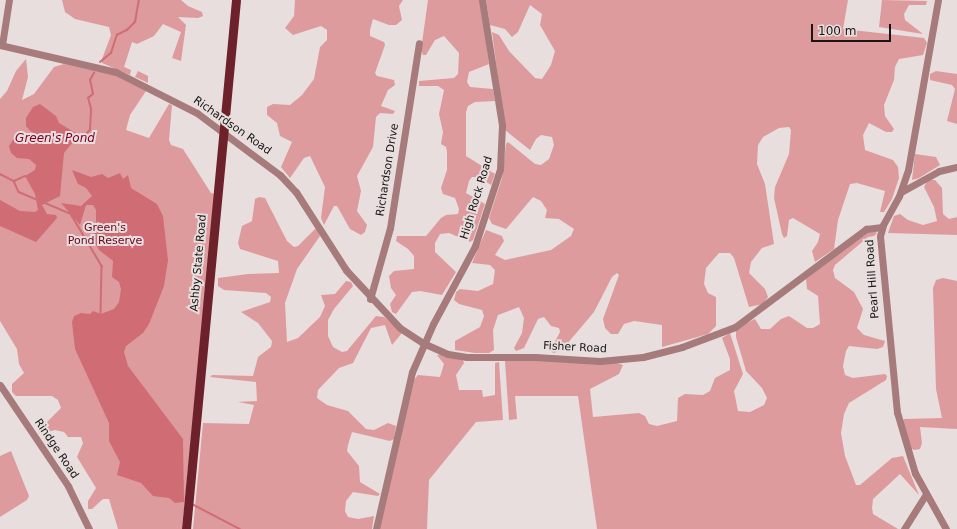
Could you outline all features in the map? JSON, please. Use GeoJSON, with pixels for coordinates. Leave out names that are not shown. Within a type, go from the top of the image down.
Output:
{"type":"FeatureCollection","features":[{"type":"Feature","properties":{"kind":"main road","name":"Ashby State Road"},"geometry":{"type":"LineString","coordinates":[[186,529],[236,0]]}},
{"type":"Feature","properties":{"kind":"street","name":"Richardson Road"},"geometry":{"type":"LineString","coordinates":[[9,0],[1,45],[116,72],[180,103],[223,132],[261,159],[296,192],[346,270],[370,299],[400,328],[423,343]]}},
{"type":"Feature","properties":{"kind":"street","name":"High Rock Road"},"geometry":{"type":"LineString","coordinates":[[423,343],[472,252],[501,163],[503,140],[501,111],[482,0]]}},
{"type":"Feature","properties":{"kind":"street","name":"Pearl Hill Road"},"geometry":{"type":"LineString","coordinates":[[938,0],[913,148],[901,192],[882,227],[881,248],[896,412],[907,449],[926,494],[946,529]]}},
{"type":"Feature","properties":{"kind":"street","name":"Richardson Drive"},"geometry":{"type":"LineString","coordinates":[[370,299],[390,228],[419,43]]}},
{"type":"Feature","properties":{"kind":"street"},"geometry":{"type":"LineString","coordinates":[[901,192],[939,171],[957,166]]}},
{"type":"Feature","properties":{"kind":"street","name":"Fisher Road"},"geometry":{"type":"LineString","coordinates":[[423,343],[448,354],[467,357],[535,357],[600,361],[636,358],[682,347],[735,327],[866,229],[882,227]]}},
{"type":"Feature","properties":{"kind":"street"},"geometry":{"type":"LineString","coordinates":[[376,529],[407,390],[423,343]]}},
{"type":"Feature","properties":{"kind":"street","name":"Rindge Road"},"geometry":{"type":"LineString","coordinates":[[0,385],[68,486],[89,529]]}},
{"type":"Feature","properties":{"kind":"street"},"geometry":{"type":"LineString","coordinates":[[904,529],[926,494]]}},
{"type":"Feature","properties":{"kind":"green space"},"geometry":{"type":"Polygon","coordinates":[[[62,0],[181,0],[188,6],[202,12],[203,16],[198,18],[178,17],[186,25],[181,61],[172,58],[181,32],[163,24],[154,36],[137,44],[132,42],[124,67],[131,70],[130,75],[102,63],[102,59],[111,35],[109,27],[75,19],[65,12],[62,0]]]}},
{"type":"Feature","properties":{"kind":"green space"},"geometry":{"type":"Polygon","coordinates":[[[295,0],[403,0],[399,6],[402,20],[396,25],[389,25],[373,19],[370,30],[370,36],[384,42],[385,45],[375,73],[377,76],[394,80],[395,85],[388,90],[381,106],[395,111],[393,114],[380,113],[376,117],[373,147],[357,176],[361,191],[357,211],[367,225],[365,232],[361,235],[350,229],[337,206],[334,206],[324,225],[321,218],[325,187],[310,156],[304,158],[290,178],[281,167],[292,142],[280,136],[277,123],[267,115],[267,107],[273,104],[290,105],[302,95],[314,79],[320,47],[327,40],[327,30],[321,26],[293,35],[285,28],[294,16],[295,0]]]}},
{"type":"Feature","properties":{"kind":"green space"},"geometry":{"type":"Polygon","coordinates":[[[428,0],[480,0],[489,64],[469,72],[467,82],[470,87],[493,89],[495,101],[475,102],[468,106],[466,112],[466,156],[495,174],[491,185],[479,177],[472,177],[469,181],[466,193],[485,204],[473,240],[470,242],[449,233],[440,234],[435,243],[435,252],[456,272],[442,295],[420,291],[412,292],[396,314],[392,312],[390,304],[396,295],[391,288],[389,276],[394,271],[414,269],[414,256],[408,249],[396,241],[397,236],[426,236],[441,218],[446,215],[458,214],[459,209],[455,198],[443,194],[441,188],[447,170],[447,152],[446,147],[441,144],[443,132],[439,114],[444,90],[438,86],[419,86],[419,81],[454,78],[458,74],[459,53],[444,36],[435,40],[426,55],[423,55],[421,50],[428,0]]]}},
{"type":"Feature","properties":{"kind":"green space"},"geometry":{"type":"Polygon","coordinates":[[[486,0],[848,0],[843,29],[924,38],[927,43],[923,55],[899,59],[895,67],[894,80],[884,105],[885,116],[894,129],[892,132],[886,132],[869,123],[863,135],[865,150],[893,160],[898,167],[899,178],[892,199],[884,212],[880,212],[885,191],[857,183],[850,184],[838,220],[834,249],[815,262],[812,251],[818,242],[820,234],[793,218],[789,220],[787,236],[784,238],[782,234],[774,198],[775,187],[789,154],[791,130],[789,127],[779,128],[763,137],[758,145],[757,164],[765,184],[774,244],[762,248],[751,262],[749,273],[765,289],[768,297],[763,304],[749,307],[734,258],[730,253],[719,253],[706,268],[704,284],[708,293],[716,297],[716,326],[708,334],[662,347],[662,325],[634,321],[624,324],[618,334],[611,334],[605,328],[603,319],[619,275],[617,273],[612,277],[594,312],[561,351],[553,353],[551,349],[560,332],[559,328],[551,326],[544,317],[538,319],[524,348],[516,351],[514,348],[522,333],[524,318],[519,307],[498,315],[493,330],[494,350],[489,353],[475,353],[455,350],[455,341],[480,327],[484,316],[482,310],[459,304],[454,300],[456,292],[460,289],[478,291],[493,284],[495,270],[490,265],[472,263],[486,230],[502,236],[504,241],[495,255],[505,260],[551,250],[571,236],[574,229],[559,219],[545,218],[547,210],[541,201],[533,197],[506,229],[492,224],[489,218],[502,178],[506,144],[508,142],[535,164],[541,165],[549,159],[554,145],[552,137],[541,135],[536,139],[530,150],[505,130],[492,32],[499,35],[509,51],[535,78],[542,79],[551,65],[555,51],[540,25],[542,14],[530,5],[518,32],[512,37],[505,29],[490,25],[486,0]]]}},
{"type":"Feature","properties":{"kind":"green space"},"geometry":{"type":"Polygon","coordinates":[[[882,0],[927,1],[926,5],[909,5],[904,14],[905,20],[923,34],[879,27],[882,0]]]}},
{"type":"Feature","properties":{"kind":"green space","name":"Green's Pond Reserve"},"geometry":{"type":"Polygon","coordinates":[[[26,59],[28,77],[22,100],[34,94],[54,67],[64,64],[118,76],[146,91],[130,115],[126,130],[149,138],[169,104],[172,105],[169,140],[171,145],[183,149],[211,193],[215,194],[182,529],[118,529],[109,499],[103,499],[92,509],[88,509],[88,501],[96,488],[77,457],[83,443],[81,437],[68,437],[64,432],[55,430],[40,434],[38,431],[61,408],[58,400],[52,396],[16,396],[12,392],[12,384],[24,373],[19,364],[17,349],[0,321],[0,99],[7,91],[16,71],[26,59]]]}},
{"type":"Feature","properties":{"kind":"green space"},"geometry":{"type":"Polygon","coordinates":[[[138,71],[148,76],[148,83],[135,77],[138,71]]]}},
{"type":"Feature","properties":{"kind":"green space"},"geometry":{"type":"Polygon","coordinates":[[[936,71],[957,74],[957,124],[947,121],[955,89],[952,85],[930,80],[930,74],[936,71]]]}},
{"type":"Feature","properties":{"kind":"green space"},"geometry":{"type":"Polygon","coordinates":[[[915,154],[936,157],[940,165],[919,178],[912,180],[915,154]]]}},
{"type":"Feature","properties":{"kind":"green space"},"geometry":{"type":"Polygon","coordinates":[[[928,180],[935,180],[942,188],[943,214],[949,219],[957,217],[957,235],[888,233],[894,216],[900,214],[908,220],[923,225],[937,221],[934,207],[924,187],[928,180]]]}},
{"type":"Feature","properties":{"kind":"green space"},"geometry":{"type":"Polygon","coordinates":[[[259,197],[265,198],[287,241],[294,247],[298,246],[315,229],[318,230],[320,236],[297,269],[285,303],[287,342],[298,338],[320,317],[325,306],[321,295],[335,294],[346,281],[351,282],[353,286],[334,309],[328,320],[328,336],[333,347],[342,352],[347,351],[376,316],[384,317],[402,333],[392,345],[385,325],[371,328],[353,363],[339,368],[318,390],[317,398],[327,405],[348,411],[366,429],[374,430],[388,423],[396,426],[394,439],[390,441],[352,432],[348,445],[347,451],[359,466],[360,482],[380,494],[378,496],[353,492],[346,501],[345,511],[348,517],[358,519],[374,516],[372,529],[193,529],[203,423],[249,424],[254,405],[238,402],[257,401],[256,382],[210,377],[212,375],[253,376],[258,357],[271,347],[272,341],[258,323],[241,312],[270,302],[271,297],[266,293],[224,290],[218,286],[218,278],[248,274],[279,273],[278,261],[240,249],[238,243],[242,226],[252,221],[255,199],[259,197]]]}},
{"type":"Feature","properties":{"kind":"green space"},"geometry":{"type":"Polygon","coordinates":[[[875,231],[877,233],[874,236],[868,237],[835,265],[833,270],[835,278],[854,292],[863,309],[857,328],[864,335],[885,341],[883,347],[877,349],[849,346],[846,351],[843,366],[845,375],[853,378],[885,374],[887,376],[886,380],[849,403],[844,414],[841,433],[845,456],[856,485],[860,485],[892,458],[903,456],[919,495],[900,474],[873,499],[872,508],[873,514],[898,529],[597,529],[578,396],[515,396],[517,419],[509,420],[505,361],[508,359],[617,363],[623,365],[619,374],[590,389],[593,417],[639,413],[645,416],[649,424],[657,426],[677,421],[678,398],[685,394],[703,395],[710,391],[715,378],[730,370],[730,359],[722,338],[730,333],[743,374],[734,391],[738,411],[750,412],[764,405],[767,398],[762,388],[746,371],[736,337],[736,328],[755,319],[761,329],[770,329],[781,319],[789,316],[807,328],[813,328],[820,324],[818,296],[807,289],[806,279],[865,233],[875,231]]]}},
{"type":"Feature","properties":{"kind":"green space"},"geometry":{"type":"Polygon","coordinates":[[[943,278],[957,281],[957,429],[920,427],[922,443],[920,449],[915,450],[911,449],[902,422],[904,419],[942,418],[936,389],[933,288],[936,280],[943,278]]]}},
{"type":"Feature","properties":{"kind":"green space"},"geometry":{"type":"Polygon","coordinates":[[[442,354],[463,360],[464,363],[456,375],[459,390],[482,390],[483,397],[495,395],[495,363],[499,362],[503,420],[476,422],[429,480],[427,529],[378,529],[411,383],[418,375],[440,377],[444,364],[437,355],[442,354]]]}},
{"type":"Feature","properties":{"kind":"green space"},"geometry":{"type":"Polygon","coordinates":[[[11,451],[29,496],[27,500],[0,517],[0,456],[11,451]]]}},
{"type":"Feature","properties":{"kind":"water","name":"Green's Pond"},"geometry":{"type":"Polygon","coordinates":[[[40,104],[56,116],[59,123],[79,135],[64,153],[60,196],[42,205],[47,214],[56,215],[57,218],[36,242],[0,226],[0,200],[20,211],[35,212],[38,210],[35,194],[25,176],[35,170],[36,165],[29,159],[17,158],[11,153],[9,146],[18,132],[37,143],[39,141],[26,126],[26,118],[33,107],[40,104]]]}},
{"type":"Feature","properties":{"kind":"water","name":"Green's Pond"},"geometry":{"type":"Polygon","coordinates":[[[72,170],[91,177],[102,174],[108,178],[120,173],[123,179],[128,175],[131,188],[157,204],[163,216],[168,260],[164,286],[149,324],[143,333],[126,346],[124,352],[128,366],[183,439],[184,502],[175,503],[169,498],[153,496],[141,483],[117,475],[120,462],[109,441],[109,423],[75,349],[72,322],[74,316],[81,313],[90,314],[93,311],[101,314],[114,309],[119,302],[121,289],[119,282],[112,277],[113,261],[99,250],[95,243],[93,231],[96,224],[96,210],[93,205],[86,205],[80,225],[61,203],[81,206],[92,196],[86,188],[78,184],[72,170]]]}},
{"type":"Feature","properties":{"kind":"waterway"},"geometry":{"type":"LineString","coordinates":[[100,62],[111,53],[117,35],[127,30],[135,22],[139,0]]}},
{"type":"Feature","properties":{"kind":"waterway"},"geometry":{"type":"LineString","coordinates":[[76,140],[82,138],[90,130],[91,109],[88,98],[93,94],[90,80],[94,73]]}},
{"type":"Feature","properties":{"kind":"waterway"},"geometry":{"type":"LineString","coordinates":[[0,174],[14,181],[19,192],[38,200]]}},
{"type":"Feature","properties":{"kind":"waterway"},"geometry":{"type":"LineString","coordinates":[[14,181],[25,176]]}},
{"type":"Feature","properties":{"kind":"waterway"},"geometry":{"type":"LineString","coordinates":[[43,202],[71,214],[102,266],[101,315]]}},
{"type":"Feature","properties":{"kind":"waterway"},"geometry":{"type":"LineString","coordinates":[[192,504],[240,529]]}}]}
